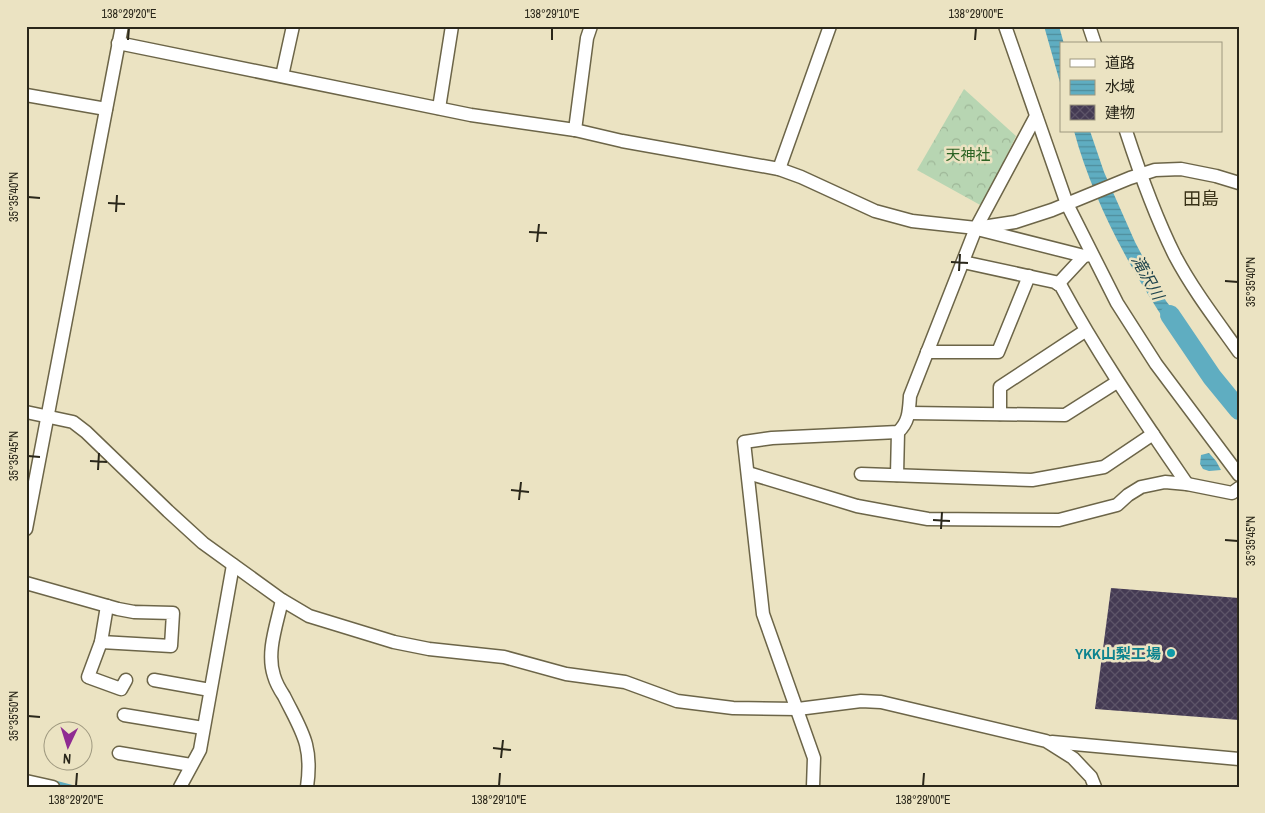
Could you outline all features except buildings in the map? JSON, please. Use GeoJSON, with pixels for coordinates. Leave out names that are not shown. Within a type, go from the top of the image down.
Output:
{"type":"FeatureCollection","features":[{"type":"Feature","properties":{"kind":"street"},"geometry":{"type":"LineString","coordinates":[[26,529],[122,26]]}},
{"type":"Feature","properties":{"kind":"street"},"geometry":{"type":"LineString","coordinates":[[282,76],[293,26]]}},
{"type":"Feature","properties":{"kind":"street"},"geometry":{"type":"LineString","coordinates":[[439,108],[452,26]]}},
{"type":"Feature","properties":{"kind":"street"},"geometry":{"type":"LineString","coordinates":[[574,130],[587,38],[591,26]]}},
{"type":"Feature","properties":{"kind":"street"},"geometry":{"type":"LineString","coordinates":[[1005,26],[1036,116],[1071,202],[1088,255],[1156,364],[1239,475]]}},
{"type":"Feature","properties":{"kind":"street"},"geometry":{"type":"LineString","coordinates":[[1089,26],[1094,42]]}},
{"type":"Feature","properties":{"kind":"street"},"geometry":{"type":"LineString","coordinates":[[779,169],[830,27]]}},
{"type":"Feature","properties":{"kind":"street"},"geometry":{"type":"LineString","coordinates":[[118,43],[439,108],[574,130],[622,141],[779,169],[875,211],[912,221],[976,228],[1088,255]]}},
{"type":"Feature","properties":{"kind":"street"},"geometry":{"type":"LineString","coordinates":[[26,95],[106,109]]}},
{"type":"Feature","properties":{"kind":"street"},"geometry":{"type":"LineString","coordinates":[[812,787],[814,758],[763,614],[744,442],[772,438],[898,432],[904,426],[909,413],[910,396],[976,228],[1036,116]]}},
{"type":"Feature","properties":{"kind":"street"},"geometry":{"type":"LineString","coordinates":[[1126,132],[1136,176],[1176,258],[1239,352]]}},
{"type":"Feature","properties":{"kind":"street"},"geometry":{"type":"LineString","coordinates":[[976,228],[1015,222],[1155,170],[1181,169],[1239,183]]}},
{"type":"Feature","properties":{"kind":"street"},"geometry":{"type":"LineString","coordinates":[[1058,284],[1088,255]]}},
{"type":"Feature","properties":{"kind":"street"},"geometry":{"type":"LineString","coordinates":[[963,262],[1058,284],[1117,382],[1188,484]]}},
{"type":"Feature","properties":{"kind":"street"},"geometry":{"type":"LineString","coordinates":[[927,352],[998,352],[1029,276]]}},
{"type":"Feature","properties":{"kind":"street"},"geometry":{"type":"LineString","coordinates":[[1000,414],[1000,387],[1086,331]]}},
{"type":"Feature","properties":{"kind":"street"},"geometry":{"type":"LineString","coordinates":[[909,413],[1065,415],[1117,382]]}},
{"type":"Feature","properties":{"kind":"street"},"geometry":{"type":"LineString","coordinates":[[26,412],[73,422],[86,432],[203,543],[282,600],[309,616],[394,642],[429,649],[504,657],[566,674],[625,682],[677,701],[733,708],[798,709],[861,701],[881,702],[1046,741],[1239,759]]}},
{"type":"Feature","properties":{"kind":"street"},"geometry":{"type":"LineString","coordinates":[[897,475],[898,432]]}},
{"type":"Feature","properties":{"kind":"street"},"geometry":{"type":"LineString","coordinates":[[861,474],[1032,480],[1104,467],[1153,434]]}},
{"type":"Feature","properties":{"kind":"street"},"geometry":{"type":"LineString","coordinates":[[748,473],[857,506],[928,519],[1059,520],[1117,505],[1128,494],[1141,487],[1165,482],[1188,484],[1232,493],[1239,488]]}},
{"type":"Feature","properties":{"kind":"street"},"geometry":{"type":"LineString","coordinates":[[180,787],[200,750],[233,565]]}},
{"type":"Feature","properties":{"kind":"street"},"geometry":{"type":"LineString","coordinates":[[26,583],[134,612],[172,612],[171,646],[101,642]]}},
{"type":"Feature","properties":{"kind":"street"},"geometry":{"type":"LineString","coordinates":[[282,600],[272,646],[271,662],[274,676],[303,733],[308,750],[309,770],[307,787]]}},
{"type":"Feature","properties":{"kind":"street"},"geometry":{"type":"LineString","coordinates":[[107,606],[101,642],[88,677],[121,689],[126,680]]}},
{"type":"Feature","properties":{"kind":"street"},"geometry":{"type":"LineString","coordinates":[[154,680],[210,690]]}},
{"type":"Feature","properties":{"kind":"street"},"geometry":{"type":"LineString","coordinates":[[124,715],[204,728]]}},
{"type":"Feature","properties":{"kind":"street"},"geometry":{"type":"LineString","coordinates":[[1046,741],[1073,758],[1091,777],[1095,787]]}},
{"type":"Feature","properties":{"kind":"street"},"geometry":{"type":"LineString","coordinates":[[119,753],[191,766]]}},
{"type":"Feature","properties":{"kind":"street"},"geometry":{"type":"LineString","coordinates":[[26,781],[53,787]]}},
{"type":"Feature","properties":{"kind":"green space","name":"天神社"},"geometry":{"type":"Polygon","coordinates":[[[964,89],[1016,136],[982,206],[917,170],[964,89]]]}},
{"type":"Feature","properties":{"kind":"water"},"geometry":{"type":"Polygon","coordinates":[[[1044,26],[1059,26],[1063,42],[1060,42],[1060,82],[1044,26]]]}},
{"type":"Feature","properties":{"kind":"water"},"geometry":{"type":"Polygon","coordinates":[[[1074,132],[1090,132],[1104,172],[1135,242],[1166,301],[1190,332],[1179,341],[1132,267],[1104,214],[1082,159],[1074,132]]]}},
{"type":"Feature","properties":{"kind":"water"},"geometry":{"type":"Polygon","coordinates":[[[1209,453],[1221,470],[1209,471],[1203,469],[1200,464],[1201,455],[1209,453]]]}},
{"type":"Feature","properties":{"kind":"waterway","name":"滝沢川"},"geometry":{"type":"LineString","coordinates":[[1170,315],[1212,377],[1239,410]]}},
{"type":"Feature","properties":{"kind":"waterway"},"geometry":{"type":"LineString","coordinates":[[55,782],[74,787]]}},
{"type":"Feature","properties":{"kind":"place","name":"YKK山梨工場"},"geometry":{"type":"Point","coordinates":[1171,653]}},
{"type":"Feature","properties":{"kind":"district","name":"田島"},"geometry":{"type":"Point","coordinates":[1201,198]}}]}
